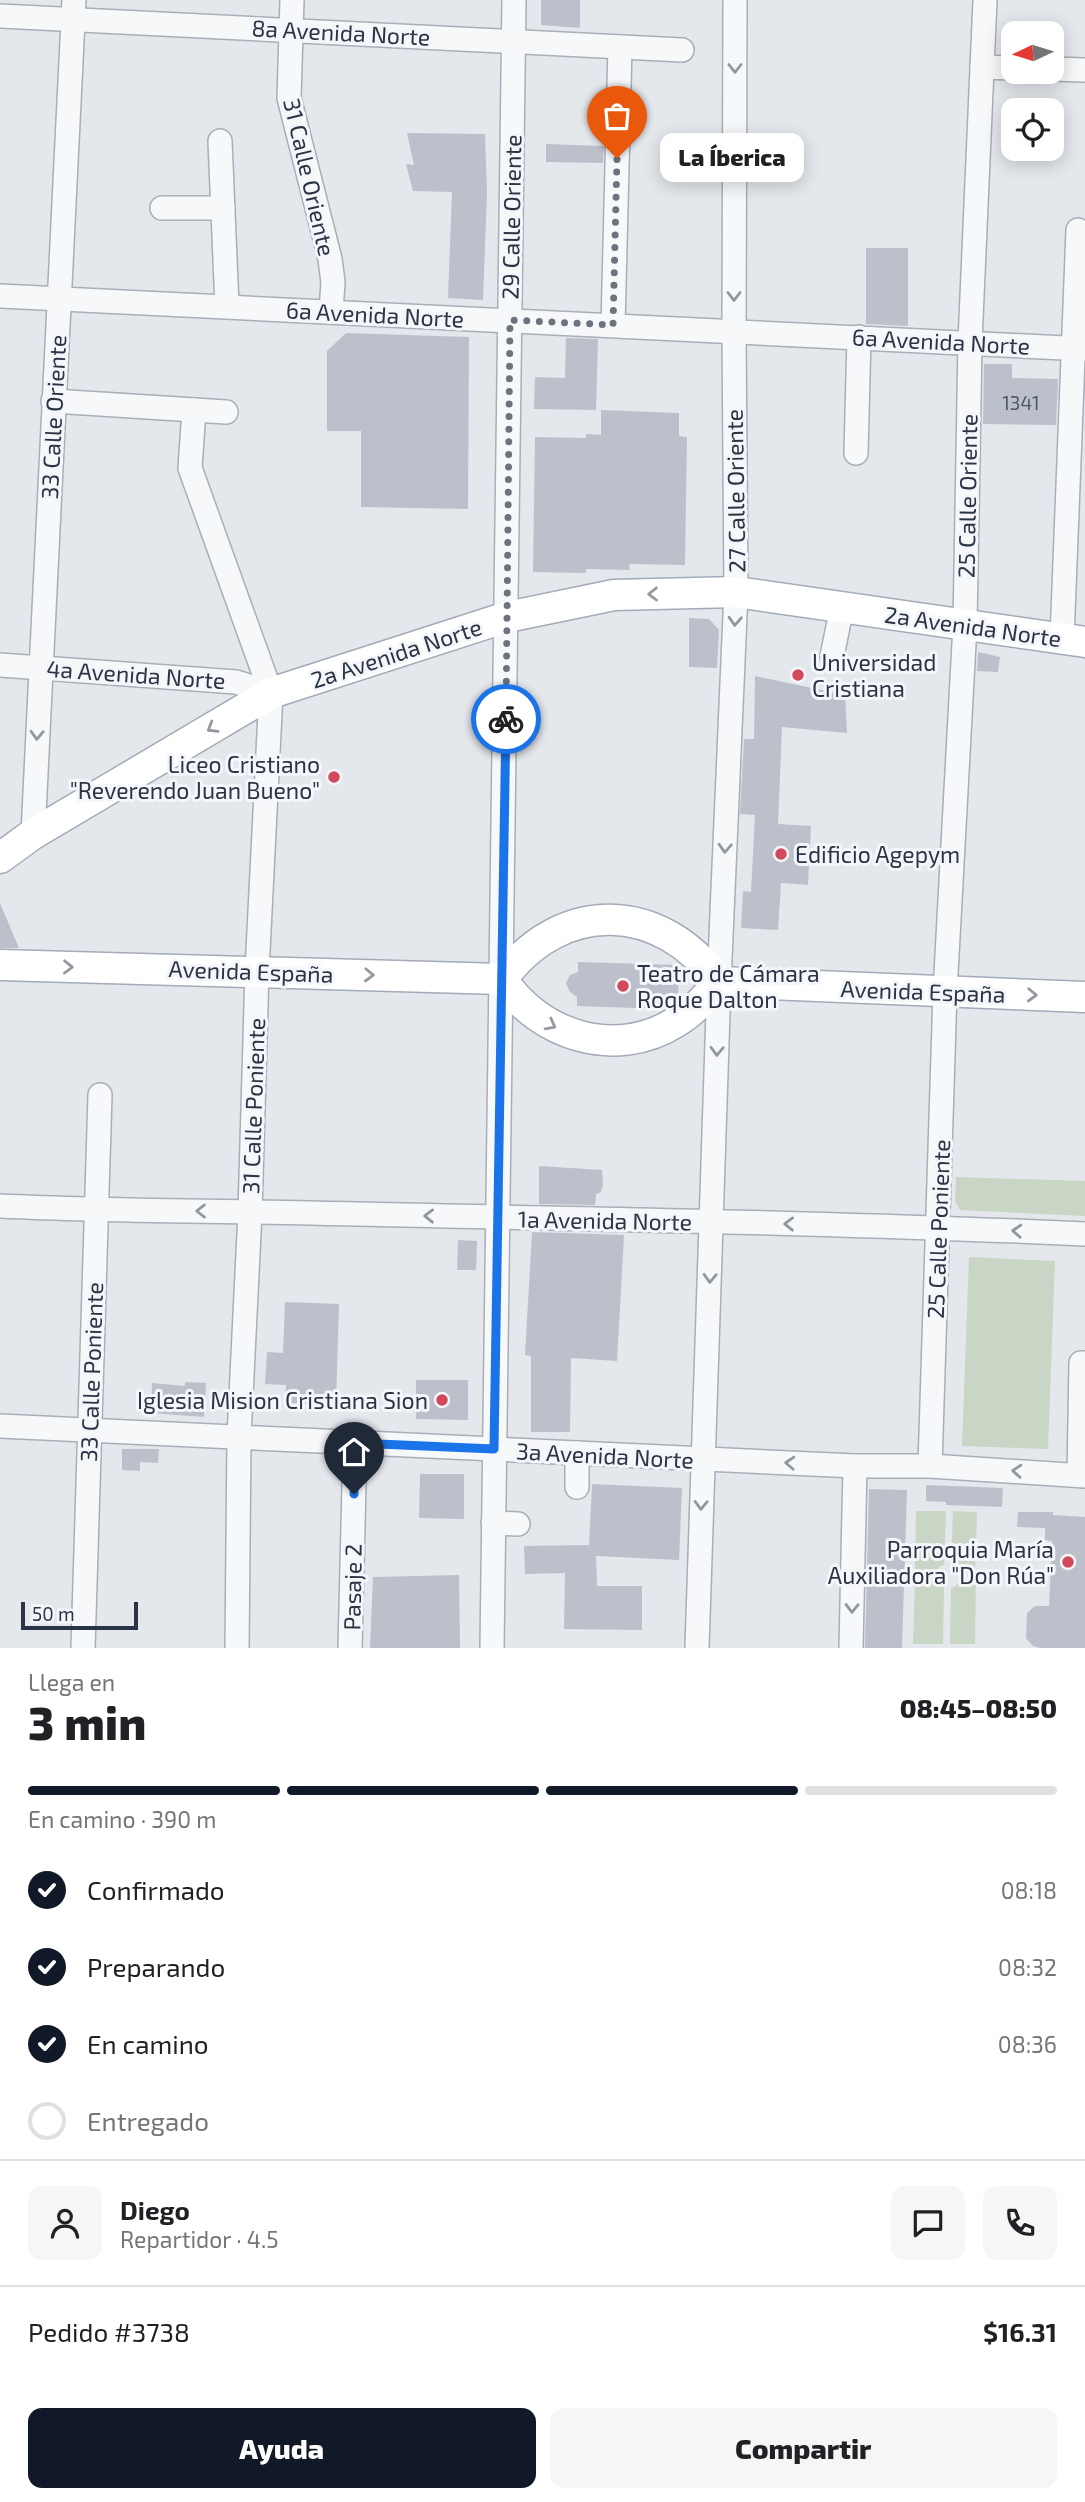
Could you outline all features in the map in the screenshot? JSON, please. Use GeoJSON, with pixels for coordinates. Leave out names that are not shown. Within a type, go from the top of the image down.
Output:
{"type":"FeatureCollection","features":[{"type":"Feature","properties":{"kind":"main road","name":"2a Avenida Norte"},"geometry":{"type":"LineString","coordinates":[[0,858],[33,834],[271,693],[507,617],[614,595],[736,592],[1073,640]]}},
{"type":"Feature","properties":{"kind":"main road"},"geometry":{"type":"LineString","coordinates":[[602,920],[641,924],[678,940],[701,959],[719,982],[690,1013],[674,1024],[646,1035],[617,1041],[578,1037],[550,1025],[526,1009],[502,979],[522,956],[545,938],[563,929],[602,920]]}},
{"type":"Feature","properties":{"kind":"main road","name":"Avenida España"},"geometry":{"type":"LineString","coordinates":[[0,965],[502,979]]}},
{"type":"Feature","properties":{"kind":"main road","name":"Avenida España"},"geometry":{"type":"LineString","coordinates":[[719,982],[1085,997]]}},
{"type":"Feature","properties":{"kind":"street","name":"31 Calle Oriente"},"geometry":{"type":"LineString","coordinates":[[292,0],[289,98],[330,260],[331,312]]}},
{"type":"Feature","properties":{"kind":"street","name":"29 Calle Oriente"},"geometry":{"type":"LineString","coordinates":[[492,1648],[514,0]]}},
{"type":"Feature","properties":{"kind":"street","name":"27 Calle Oriente"},"geometry":{"type":"LineString","coordinates":[[697,1648],[719,982],[736,592],[735,0]]}},
{"type":"Feature","properties":{"kind":"street","name":"25 Calle Oriente"},"geometry":{"type":"LineString","coordinates":[[945,992],[965,625],[970,342],[985,0]]}},
{"type":"Feature","properties":{"kind":"street","name":"8a Avenida Norte"},"geometry":{"type":"LineString","coordinates":[[0,16],[73,10],[291,30],[681,50]]}},
{"type":"Feature","properties":{"kind":"street","name":"33 Calle Oriente"},"geometry":{"type":"LineString","coordinates":[[33,834],[73,10]]}},
{"type":"Feature","properties":{"kind":"street"},"geometry":{"type":"LineString","coordinates":[[613,325],[620,47]]}},
{"type":"Feature","properties":{"kind":"street"},"geometry":{"type":"LineString","coordinates":[[982,67],[1001,68]]}},
{"type":"Feature","properties":{"kind":"street"},"geometry":{"type":"LineString","coordinates":[[1064,69],[1085,70]]}},
{"type":"Feature","properties":{"kind":"street"},"geometry":{"type":"LineString","coordinates":[[220,141],[227,306]]}},
{"type":"Feature","properties":{"kind":"street"},"geometry":{"type":"LineString","coordinates":[[162,208],[223,208]]}},
{"type":"Feature","properties":{"kind":"street"},"geometry":{"type":"LineString","coordinates":[[1073,640],[1078,230]]}},
{"type":"Feature","properties":{"kind":"street","name":"6a Avenida Norte"},"geometry":{"type":"LineString","coordinates":[[0,296],[1078,349]]}},
{"type":"Feature","properties":{"kind":"street"},"geometry":{"type":"LineString","coordinates":[[856,453],[859,337]]}},
{"type":"Feature","properties":{"kind":"street"},"geometry":{"type":"LineString","coordinates":[[53,401],[226,412]]}},
{"type":"Feature","properties":{"kind":"street","name":"31 Calle Poniente"},"geometry":{"type":"LineString","coordinates":[[194,410],[190,468],[271,693],[239,1437],[237,1648]]}},
{"type":"Feature","properties":{"kind":"street"},"geometry":{"type":"LineString","coordinates":[[832,656],[842,607]]}},
{"type":"Feature","properties":{"kind":"street","name":"4a Avenida Norte"},"geometry":{"type":"LineString","coordinates":[[0,665],[236,682],[271,693]]}},
{"type":"Feature","properties":{"kind":"street","name":"25 Calle Poniente"},"geometry":{"type":"LineString","coordinates":[[930,1466],[945,992]]}},
{"type":"Feature","properties":{"kind":"street","name":"33 Calle Poniente"},"geometry":{"type":"LineString","coordinates":[[83,1648],[100,1095]]}},
{"type":"Feature","properties":{"kind":"street","name":"1a Avenida Norte"},"geometry":{"type":"LineString","coordinates":[[0,1206],[96,1211],[939,1227],[1085,1234]]}},
{"type":"Feature","properties":{"kind":"street"},"geometry":{"type":"LineString","coordinates":[[1082,1476],[1081,1363],[1085,1363]]}},
{"type":"Feature","properties":{"kind":"street","name":"3a Avenida Norte"},"geometry":{"type":"LineString","coordinates":[[0,1426],[855,1466],[930,1466],[1082,1476]]}},
{"type":"Feature","properties":{"kind":"street","name":"Pasaje 2"},"geometry":{"type":"LineString","coordinates":[[350,1648],[355,1443]]}},
{"type":"Feature","properties":{"kind":"street"},"geometry":{"type":"LineString","coordinates":[[576,1487],[577,1453]]}},
{"type":"Feature","properties":{"kind":"street"},"geometry":{"type":"LineString","coordinates":[[851,1648],[855,1466]]}},
{"type":"Feature","properties":{"kind":"street"},"geometry":{"type":"LineString","coordinates":[[494,1523],[517,1524]]}},
{"type":"Feature","properties":{"kind":"green space"},"geometry":{"type":"Polygon","coordinates":[[[956,1177],[1085,1181],[1085,1216],[960,1210],[955,1201],[956,1177]]]}},
{"type":"Feature","properties":{"kind":"green space"},"geometry":{"type":"Polygon","coordinates":[[[969,1257],[1055,1261],[1048,1449],[962,1446],[969,1257]]]}},
{"type":"Feature","properties":{"kind":"green space"},"geometry":{"type":"Polygon","coordinates":[[[916,1511],[946,1511],[944,1565],[936,1572],[915,1572],[916,1511]]]}},
{"type":"Feature","properties":{"kind":"green space"},"geometry":{"type":"Polygon","coordinates":[[[953,1511],[977,1512],[975,1573],[959,1572],[951,1565],[953,1511]]]}},
{"type":"Feature","properties":{"kind":"green space"},"geometry":{"type":"Polygon","coordinates":[[[915,1580],[936,1581],[939,1586],[944,1587],[943,1644],[913,1644],[915,1580]]]}},
{"type":"Feature","properties":{"kind":"green space"},"geometry":{"type":"Polygon","coordinates":[[[959,1580],[976,1581],[975,1644],[950,1644],[951,1588],[956,1586],[959,1580]]]}},
{"type":"Feature","properties":{"kind":"building"},"geometry":{"type":"Polygon","coordinates":[[[541,0],[580,0],[580,28],[541,25],[541,0]]]}},
{"type":"Feature","properties":{"kind":"building"},"geometry":{"type":"Polygon","coordinates":[[[407,133],[485,134],[487,193],[483,300],[448,298],[452,192],[413,191],[406,164],[414,165],[407,133]]]}},
{"type":"Feature","properties":{"kind":"building"},"geometry":{"type":"Polygon","coordinates":[[[546,144],[604,146],[603,163],[546,162],[546,144]]]}},
{"type":"Feature","properties":{"kind":"building"},"geometry":{"type":"Polygon","coordinates":[[[866,248],[908,248],[908,326],[866,324],[866,248]]]}},
{"type":"Feature","properties":{"kind":"building"},"geometry":{"type":"Polygon","coordinates":[[[346,333],[469,337],[468,509],[361,507],[361,431],[327,431],[327,351],[346,333]]]}},
{"type":"Feature","properties":{"kind":"building"},"geometry":{"type":"Polygon","coordinates":[[[566,338],[598,339],[596,410],[534,409],[535,377],[565,378],[566,338]]]}},
{"type":"Feature","properties":{"kind":"building"},"geometry":{"type":"Polygon","coordinates":[[[984,364],[1012,364],[1012,378],[1058,379],[1056,425],[983,424],[984,364]]]}},
{"type":"Feature","properties":{"kind":"building"},"geometry":{"type":"Polygon","coordinates":[[[601,410],[679,413],[679,436],[687,437],[685,565],[629,564],[630,570],[533,572],[535,437],[586,438],[586,434],[601,435],[601,410]]]}},
{"type":"Feature","properties":{"kind":"building"},"geometry":{"type":"Polygon","coordinates":[[[689,618],[709,619],[719,630],[717,668],[689,667],[689,618]]]}},
{"type":"Feature","properties":{"kind":"building"},"geometry":{"type":"Polygon","coordinates":[[[978,652],[1000,657],[998,672],[977,671],[978,652]]]}},
{"type":"Feature","properties":{"kind":"building"},"geometry":{"type":"Polygon","coordinates":[[[755,676],[845,695],[847,733],[782,727],[778,824],[811,826],[808,885],[781,883],[778,930],[741,928],[743,891],[751,892],[755,815],[740,814],[744,739],[754,739],[755,676]]]}},
{"type":"Feature","properties":{"kind":"building"},"geometry":{"type":"Polygon","coordinates":[[[0,903],[19,948],[0,948],[0,903]]]}},
{"type":"Feature","properties":{"kind":"building","name":"Teatro de Cámara Roque Dalton"},"geometry":{"type":"Polygon","coordinates":[[[578,962],[679,965],[678,999],[663,1009],[577,1006],[577,997],[570,992],[566,983],[570,975],[578,972],[578,962]]]}},
{"type":"Feature","properties":{"kind":"building"},"geometry":{"type":"Polygon","coordinates":[[[539,1166],[602,1170],[603,1185],[601,1192],[596,1194],[595,1205],[539,1204],[539,1166]]]}},
{"type":"Feature","properties":{"kind":"building"},"geometry":{"type":"Polygon","coordinates":[[[532,1232],[624,1235],[617,1361],[571,1358],[570,1432],[531,1432],[531,1356],[525,1355],[532,1232]]]}},
{"type":"Feature","properties":{"kind":"building"},"geometry":{"type":"Polygon","coordinates":[[[458,1240],[477,1241],[476,1270],[457,1270],[458,1240]]]}},
{"type":"Feature","properties":{"kind":"building"},"geometry":{"type":"Polygon","coordinates":[[[285,1302],[339,1304],[336,1404],[285,1403],[286,1385],[265,1384],[267,1352],[283,1353],[285,1302]]]}},
{"type":"Feature","properties":{"kind":"building","name":"Iglesia Mision Cristiana Sion"},"geometry":{"type":"Polygon","coordinates":[[[416,1380],[468,1380],[468,1420],[416,1419],[416,1380]]]}},
{"type":"Feature","properties":{"kind":"building"},"geometry":{"type":"Polygon","coordinates":[[[185,1382],[206,1383],[204,1417],[151,1413],[152,1383],[185,1386],[185,1382]]]}},
{"type":"Feature","properties":{"kind":"building"},"geometry":{"type":"Polygon","coordinates":[[[122,1449],[159,1449],[158,1463],[140,1462],[140,1471],[122,1470],[122,1449]]]}},
{"type":"Feature","properties":{"kind":"building"},"geometry":{"type":"Polygon","coordinates":[[[420,1474],[464,1474],[464,1519],[419,1518],[420,1474]]]}},
{"type":"Feature","properties":{"kind":"building"},"geometry":{"type":"Polygon","coordinates":[[[592,1484],[682,1488],[679,1560],[596,1556],[597,1586],[642,1586],[642,1630],[564,1629],[565,1573],[525,1574],[524,1546],[589,1545],[592,1484]]]}},
{"type":"Feature","properties":{"kind":"building"},"geometry":{"type":"Polygon","coordinates":[[[926,1485],[1003,1488],[1002,1507],[946,1505],[946,1502],[926,1501],[926,1485]]]}},
{"type":"Feature","properties":{"kind":"building"},"geometry":{"type":"Polygon","coordinates":[[[869,1489],[907,1490],[902,1648],[865,1648],[869,1489]]]}},
{"type":"Feature","properties":{"kind":"building","name":"Parroquia María Auxiliadora \"Don Rúa\""},"geometry":{"type":"Polygon","coordinates":[[[1018,1512],[1053,1512],[1053,1515],[1085,1517],[1085,1648],[1040,1648],[1033,1646],[1026,1638],[1027,1613],[1035,1606],[1049,1606],[1052,1541],[1045,1540],[1045,1528],[1017,1527],[1018,1512]]]}},
{"type":"Feature","properties":{"kind":"building"},"geometry":{"type":"Polygon","coordinates":[[[459,1575],[460,1648],[370,1648],[373,1577],[459,1575]]]}},
{"type":"Feature","properties":{"kind":"way so far"},"geometry":{"type":"LineString","coordinates":[[506,719],[510,320],[613,325],[617,158]]}},
{"type":"Feature","properties":{"kind":"place","name":"La Íberica"},"geometry":{"type":"Point","coordinates":[617,158]}},
{"type":"Feature","properties":{"kind":"place","name":"Universidad Cristiana"},"geometry":{"type":"Point","coordinates":[798,675]}},
{"type":"Feature","properties":{"kind":"place","name":"Liceo Cristiano \"Reverendo Juan Bueno\""},"geometry":{"type":"Point","coordinates":[334,777]}},
{"type":"Feature","properties":{"kind":"place","name":"Edificio Agepym"},"geometry":{"type":"Point","coordinates":[781,854]}},
{"type":"Feature","properties":{"kind":"place","name":"Teatro de Cámara Roque Dalton"},"geometry":{"type":"Point","coordinates":[623,986]}},
{"type":"Feature","properties":{"kind":"place","name":"Iglesia Mision Cristiana Sion"},"geometry":{"type":"Point","coordinates":[442,1400]}},
{"type":"Feature","properties":{"kind":"place","name":"Parroquia María Auxiliadora \"Don Rúa\""},"geometry":{"type":"Point","coordinates":[1068,1562]}},
{"type":"Feature","properties":{"kind":"route"},"geometry":{"type":"LineString","coordinates":[[354,1494],[355,1443],[494,1449],[506,719]]}}]}
